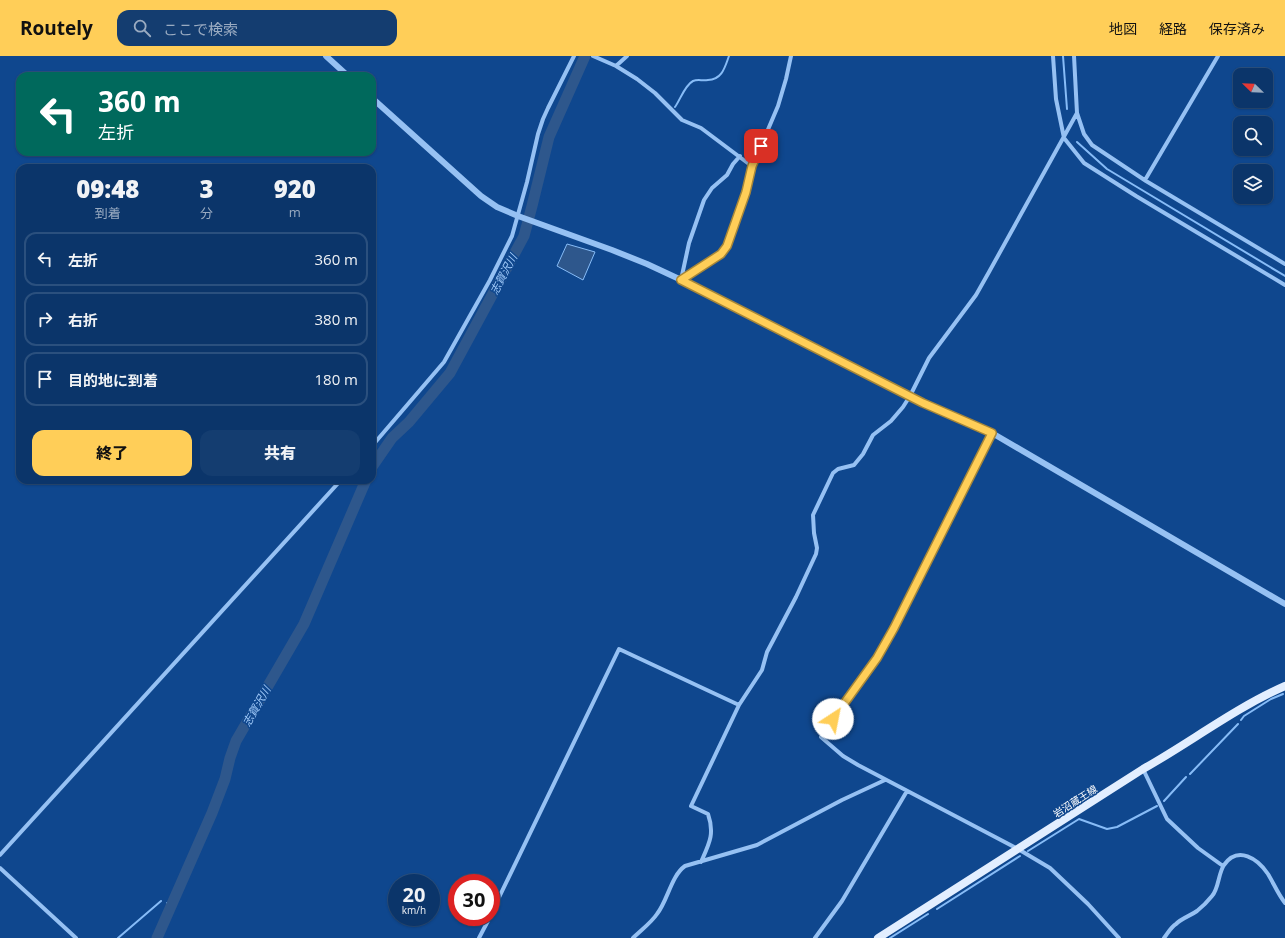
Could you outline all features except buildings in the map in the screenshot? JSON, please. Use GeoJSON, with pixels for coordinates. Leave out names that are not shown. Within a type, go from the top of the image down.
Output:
{"type":"FeatureCollection","features":[{"type":"Feature","properties":{"kind":"main road","name":"岩沼蔵王線"},"geometry":{"type":"LineString","coordinates":[[878,938],[1144,769],[1248,705],[1285,686]]}},
{"type":"Feature","properties":{"kind":"street"},"geometry":{"type":"LineString","coordinates":[[326,56],[344,72]]}},
{"type":"Feature","properties":{"kind":"street"},"geometry":{"type":"LineString","coordinates":[[376,441],[444,362],[493,274],[512,236],[519,217],[538,134],[548,108],[574,56]]}},
{"type":"Feature","properties":{"kind":"street"},"geometry":{"type":"LineString","coordinates":[[593,56],[616,66],[637,79],[655,93],[682,120],[701,128],[752,166]]}},
{"type":"Feature","properties":{"kind":"street"},"geometry":{"type":"LineString","coordinates":[[616,66],[627,56]]}},
{"type":"Feature","properties":{"kind":"street"},"geometry":{"type":"LineString","coordinates":[[681,280],[721,254],[727,246],[746,192],[752,166],[778,106],[791,56]]}},
{"type":"Feature","properties":{"kind":"street"},"geometry":{"type":"LineString","coordinates":[[1053,56],[1056,99],[1064,138],[1084,163],[1136,196],[1285,284]]}},
{"type":"Feature","properties":{"kind":"street"},"geometry":{"type":"LineString","coordinates":[[1074,56],[1077,113],[1084,134],[1092,145],[1145,180],[1285,264]]}},
{"type":"Feature","properties":{"kind":"street"},"geometry":{"type":"LineString","coordinates":[[1145,180],[1218,56]]}},
{"type":"Feature","properties":{"kind":"street"},"geometry":{"type":"LineString","coordinates":[[376,102],[481,196],[497,208],[612,250],[681,280],[910,396],[992,433],[1285,604]]}},
{"type":"Feature","properties":{"kind":"street"},"geometry":{"type":"LineString","coordinates":[[701,862],[711,837],[710,821],[708,814],[691,806],[739,705],[762,670],[767,652],[796,597],[816,554],[817,548],[813,515],[832,473],[838,469],[854,465],[863,454],[873,435],[891,421],[910,396],[929,358],[980,288],[1077,113]]}},
{"type":"Feature","properties":{"kind":"street"},"geometry":{"type":"LineString","coordinates":[[681,280],[689,243],[704,200],[712,188],[727,175],[733,164],[740,156]]}},
{"type":"Feature","properties":{"kind":"street"},"geometry":{"type":"LineString","coordinates":[[992,433],[894,628],[877,658],[821,737],[843,756],[885,780],[1018,849],[1050,868],[1088,904],[1119,938]]}},
{"type":"Feature","properties":{"kind":"street"},"geometry":{"type":"LineString","coordinates":[[0,855],[337,484]]}},
{"type":"Feature","properties":{"kind":"street"},"geometry":{"type":"LineString","coordinates":[[500,895],[619,649],[739,705]]}},
{"type":"Feature","properties":{"kind":"street"},"geometry":{"type":"LineString","coordinates":[[1144,769],[1167,819],[1198,848],[1223,866]]}},
{"type":"Feature","properties":{"kind":"street"},"geometry":{"type":"LineString","coordinates":[[633,938],[657,914],[680,870],[685,866],[757,845],[842,800],[885,780]]}},
{"type":"Feature","properties":{"kind":"street"},"geometry":{"type":"LineString","coordinates":[[815,938],[842,901],[907,791]]}},
{"type":"Feature","properties":{"kind":"street"},"geometry":{"type":"LineString","coordinates":[[1164,938],[1174,925],[1186,916],[1197,912],[1214,894],[1223,866],[1229,858],[1239,854],[1249,856],[1260,864],[1268,874],[1278,894],[1285,903]]}},
{"type":"Feature","properties":{"kind":"street"},"geometry":{"type":"LineString","coordinates":[[0,868],[76,938]]}},
{"type":"Feature","properties":{"kind":"street"},"geometry":{"type":"LineString","coordinates":[[479,938],[485,926]]}},
{"type":"Feature","properties":{"kind":"water"},"geometry":{"type":"Polygon","coordinates":[[[567,244],[595,252],[583,280],[557,266],[567,244]]]}},
{"type":"Feature","properties":{"kind":"waterway","name":"志賀沢川"},"geometry":{"type":"LineString","coordinates":[[376,461],[392,438],[409,422],[450,373],[524,236],[549,137],[585,56]]}},
{"type":"Feature","properties":{"kind":"waterway"},"geometry":{"type":"LineString","coordinates":[[675,107],[690,83],[697,80],[717,78],[722,72],[729,56]]}},
{"type":"Feature","properties":{"kind":"waterway"},"geometry":{"type":"LineString","coordinates":[[1063,56],[1067,109]]}},
{"type":"Feature","properties":{"kind":"waterway"},"geometry":{"type":"LineString","coordinates":[[1077,142],[1107,169],[1285,276]]}},
{"type":"Feature","properties":{"kind":"waterway","name":"志賀沢川"},"geometry":{"type":"LineString","coordinates":[[157,938],[212,813],[225,779],[236,741],[304,624],[364,484]]}},
{"type":"Feature","properties":{"kind":"waterway"},"geometry":{"type":"LineString","coordinates":[[1241,720],[1244,716],[1271,699],[1283,694]]}},
{"type":"Feature","properties":{"kind":"waterway"},"geometry":{"type":"LineString","coordinates":[[1190,774],[1238,724]]}},
{"type":"Feature","properties":{"kind":"waterway"},"geometry":{"type":"LineString","coordinates":[[1164,801],[1186,777]]}},
{"type":"Feature","properties":{"kind":"waterway"},"geometry":{"type":"LineString","coordinates":[[1028,851],[1079,819],[1107,829],[1117,827],[1157,806]]}},
{"type":"Feature","properties":{"kind":"waterway"},"geometry":{"type":"LineString","coordinates":[[937,909],[1020,856]]}},
{"type":"Feature","properties":{"kind":"waterway"},"geometry":{"type":"LineString","coordinates":[[118,938],[161,901]]}},
{"type":"Feature","properties":{"kind":"waterway","name":"志賀沢川"},"geometry":{"type":"LineString","coordinates":[[167,903],[171,905]]}},
{"type":"Feature","properties":{"kind":"waterway"},"geometry":{"type":"LineString","coordinates":[[890,938],[928,914]]}},
{"type":"Feature","properties":{"kind":"route"},"geometry":{"type":"LineString","coordinates":[[761,146],[752,166],[746,192],[727,246],[721,254],[681,280],[923,403],[992,433],[894,628],[877,658],[833,719]]}}]}
